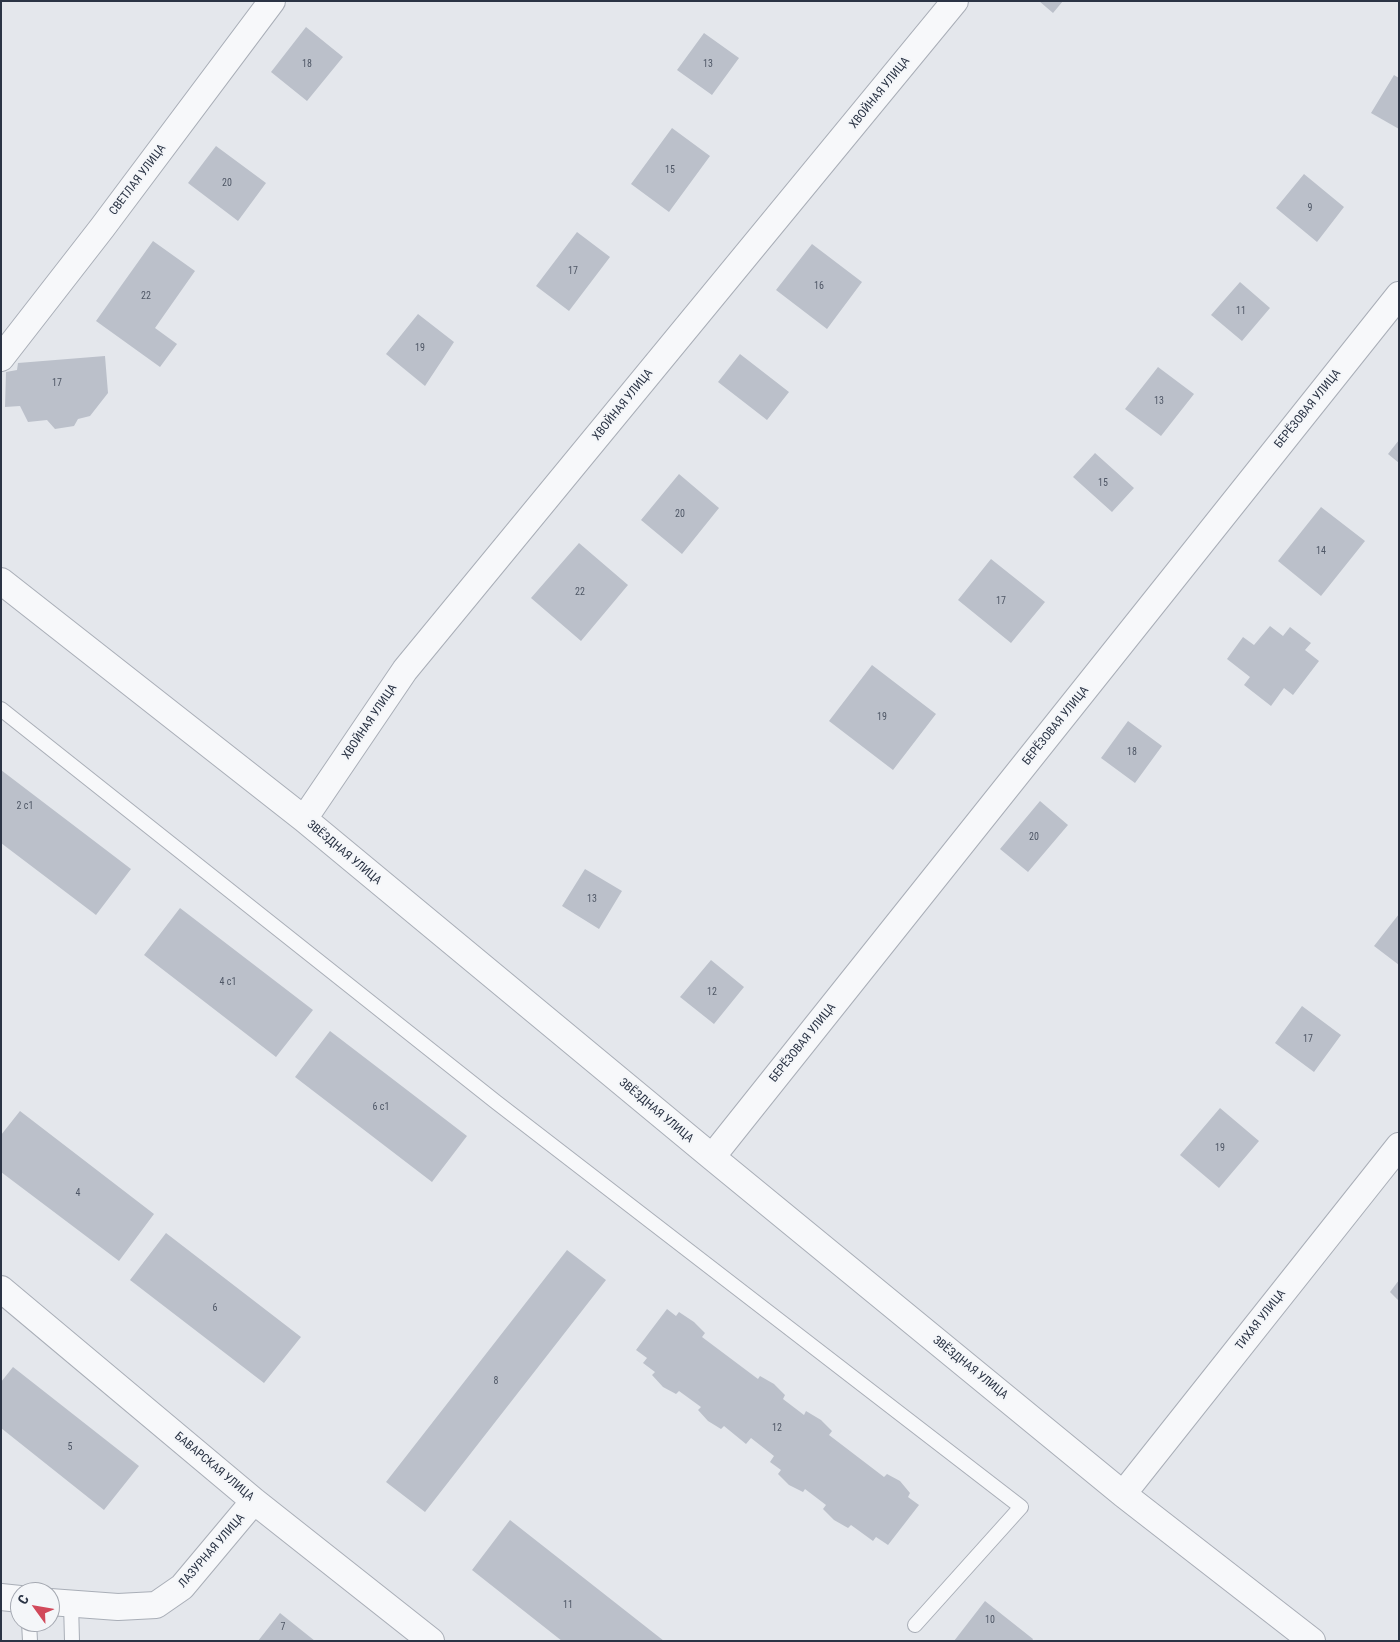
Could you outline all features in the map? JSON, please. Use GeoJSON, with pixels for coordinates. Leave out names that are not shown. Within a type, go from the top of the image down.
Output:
{"type":"FeatureCollection","features":[{"type":"Feature","properties":{"kind":"street","name":"СВЕТЛАЯ УЛИЦА"},"geometry":{"type":"LineString","coordinates":[[1,358],[102,228],[272,1]]}},
{"type":"Feature","properties":{"kind":"street","name":"ХВОЙНАЯ УЛИЦА"},"geometry":{"type":"LineString","coordinates":[[304,820],[405,670],[955,1]]}},
{"type":"Feature","properties":{"kind":"street","name":"БЕРЁЗОВАЯ УЛИЦА"},"geometry":{"type":"LineString","coordinates":[[712,1158],[1399,295]]}},
{"type":"Feature","properties":{"kind":"street","name":"ЗВЁЗДНАЯ УЛИЦА"},"geometry":{"type":"LineString","coordinates":[[1,581],[304,820],[712,1158],[1123,1494],[1312,1641]]}},
{"type":"Feature","properties":{"kind":"street","name":"ТИХАЯ УЛИЦА"},"geometry":{"type":"LineString","coordinates":[[1123,1494],[1399,1146]]}},
{"type":"Feature","properties":{"kind":"street","name":"БАВАРСКАЯ УЛИЦА"},"geometry":{"type":"LineString","coordinates":[[1,1289],[254,1501],[431,1641]]}},
{"type":"Feature","properties":{"kind":"street","name":"ЛАЗУРНАЯ УЛИЦА"},"geometry":{"type":"LineString","coordinates":[[61,1602],[118,1607],[156,1605],[182,1587],[254,1501]]}},
{"type":"Feature","properties":{"kind":"lane"},"geometry":{"type":"LineString","coordinates":[[1,709],[496,1102],[1022,1507],[915,1625]]}},
{"type":"Feature","properties":{"kind":"lane"},"geometry":{"type":"LineString","coordinates":[[61,1602],[72,1641]]}},
{"type":"Feature","properties":{"kind":"building"},"geometry":{"type":"Polygon","coordinates":[[[1039,1],[1063,1],[1053,13],[1039,1]]]}},
{"type":"Feature","properties":{"kind":"building"},"geometry":{"type":"Polygon","coordinates":[[[306,27],[343,57],[307,101],[271,72],[306,27]]]}},
{"type":"Feature","properties":{"kind":"building"},"geometry":{"type":"Polygon","coordinates":[[[704,33],[739,58],[712,95],[677,70],[704,33]]]}},
{"type":"Feature","properties":{"kind":"building"},"geometry":{"type":"Polygon","coordinates":[[[1394,75],[1399,78],[1399,129],[1371,113],[1394,75]]]}},
{"type":"Feature","properties":{"kind":"building"},"geometry":{"type":"Polygon","coordinates":[[[672,128],[710,156],[669,212],[631,184],[672,128]]]}},
{"type":"Feature","properties":{"kind":"building"},"geometry":{"type":"Polygon","coordinates":[[[216,146],[266,183],[238,221],[188,183],[216,146]]]}},
{"type":"Feature","properties":{"kind":"building"},"geometry":{"type":"Polygon","coordinates":[[[1304,174],[1344,207],[1317,242],[1276,208],[1304,174]]]}},
{"type":"Feature","properties":{"kind":"building"},"geometry":{"type":"Polygon","coordinates":[[[577,232],[610,257],[569,311],[536,286],[577,232]]]}},
{"type":"Feature","properties":{"kind":"building"},"geometry":{"type":"Polygon","coordinates":[[[153,241],[195,271],[155,328],[177,344],[160,367],[96,321],[153,241]]]}},
{"type":"Feature","properties":{"kind":"building"},"geometry":{"type":"Polygon","coordinates":[[[812,244],[862,282],[827,329],[776,290],[812,244]]]}},
{"type":"Feature","properties":{"kind":"building"},"geometry":{"type":"Polygon","coordinates":[[[1240,282],[1270,308],[1242,341],[1211,315],[1240,282]]]}},
{"type":"Feature","properties":{"kind":"building"},"geometry":{"type":"Polygon","coordinates":[[[418,314],[454,342],[425,386],[386,354],[418,314]]]}},
{"type":"Feature","properties":{"kind":"building"},"geometry":{"type":"Polygon","coordinates":[[[740,354],[789,392],[767,420],[718,382],[740,354]]]}},
{"type":"Feature","properties":{"kind":"building"},"geometry":{"type":"Polygon","coordinates":[[[105,356],[108,393],[90,416],[78,419],[74,426],[55,429],[47,420],[28,422],[20,406],[5,407],[6,372],[17,370],[18,363],[105,356]]]}},
{"type":"Feature","properties":{"kind":"building"},"geometry":{"type":"Polygon","coordinates":[[[1158,367],[1194,394],[1161,436],[1125,409],[1158,367]]]}},
{"type":"Feature","properties":{"kind":"building"},"geometry":{"type":"Polygon","coordinates":[[[1399,440],[1399,463],[1388,454],[1399,440]]]}},
{"type":"Feature","properties":{"kind":"building"},"geometry":{"type":"Polygon","coordinates":[[[1095,453],[1134,488],[1112,512],[1073,477],[1095,453]]]}},
{"type":"Feature","properties":{"kind":"building"},"geometry":{"type":"Polygon","coordinates":[[[679,474],[719,508],[682,554],[641,520],[679,474]]]}},
{"type":"Feature","properties":{"kind":"building"},"geometry":{"type":"Polygon","coordinates":[[[1321,507],[1365,541],[1321,596],[1278,561],[1321,507]]]}},
{"type":"Feature","properties":{"kind":"building"},"geometry":{"type":"Polygon","coordinates":[[[579,543],[628,585],[581,641],[531,598],[579,543]]]}},
{"type":"Feature","properties":{"kind":"building"},"geometry":{"type":"Polygon","coordinates":[[[991,559],[1045,602],[1011,643],[958,600],[991,559]]]}},
{"type":"Feature","properties":{"kind":"building"},"geometry":{"type":"Polygon","coordinates":[[[1270,626],[1283,636],[1290,627],[1311,643],[1305,650],[1319,661],[1293,695],[1284,688],[1271,706],[1244,685],[1250,677],[1227,659],[1243,637],[1254,645],[1270,626]]]}},
{"type":"Feature","properties":{"kind":"building"},"geometry":{"type":"Polygon","coordinates":[[[872,665],[936,714],[893,770],[829,721],[872,665]]]}},
{"type":"Feature","properties":{"kind":"building"},"geometry":{"type":"Polygon","coordinates":[[[1128,721],[1162,746],[1135,783],[1101,758],[1128,721]]]}},
{"type":"Feature","properties":{"kind":"building"},"geometry":{"type":"Polygon","coordinates":[[[1,770],[131,869],[96,915],[1,843],[1,770]]]}},
{"type":"Feature","properties":{"kind":"building"},"geometry":{"type":"Polygon","coordinates":[[[1040,801],[1068,825],[1028,872],[1000,849],[1040,801]]]}},
{"type":"Feature","properties":{"kind":"building"},"geometry":{"type":"Polygon","coordinates":[[[585,869],[622,891],[599,929],[562,906],[585,869]]]}},
{"type":"Feature","properties":{"kind":"building"},"geometry":{"type":"Polygon","coordinates":[[[180,908],[313,1010],[276,1057],[144,955],[180,908]]]}},
{"type":"Feature","properties":{"kind":"building"},"geometry":{"type":"Polygon","coordinates":[[[1399,914],[1399,965],[1374,946],[1399,914]]]}},
{"type":"Feature","properties":{"kind":"building"},"geometry":{"type":"Polygon","coordinates":[[[711,960],[744,987],[714,1024],[680,997],[711,960]]]}},
{"type":"Feature","properties":{"kind":"building"},"geometry":{"type":"Polygon","coordinates":[[[1302,1006],[1341,1035],[1314,1072],[1275,1043],[1302,1006]]]}},
{"type":"Feature","properties":{"kind":"building"},"geometry":{"type":"Polygon","coordinates":[[[330,1031],[467,1136],[432,1182],[295,1077],[330,1031]]]}},
{"type":"Feature","properties":{"kind":"building"},"geometry":{"type":"Polygon","coordinates":[[[1220,1108],[1259,1141],[1219,1188],[1180,1155],[1220,1108]]]}},
{"type":"Feature","properties":{"kind":"building"},"geometry":{"type":"Polygon","coordinates":[[[20,1111],[154,1214],[119,1261],[1,1172],[1,1135],[20,1111]]]}},
{"type":"Feature","properties":{"kind":"building"},"geometry":{"type":"Polygon","coordinates":[[[166,1233],[301,1337],[264,1383],[130,1280],[166,1233]]]}},
{"type":"Feature","properties":{"kind":"building"},"geometry":{"type":"Polygon","coordinates":[[[567,1250],[606,1280],[425,1512],[386,1482],[567,1250]]]}},
{"type":"Feature","properties":{"kind":"building"},"geometry":{"type":"Polygon","coordinates":[[[1399,1280],[1399,1301],[1390,1292],[1399,1280]]]}},
{"type":"Feature","properties":{"kind":"building"},"geometry":{"type":"Polygon","coordinates":[[[667,1309],[676,1316],[679,1312],[694,1322],[705,1333],[702,1337],[758,1379],[760,1376],[774,1384],[785,1395],[783,1399],[804,1415],[806,1411],[821,1420],[832,1431],[829,1435],[884,1477],[887,1474],[900,1481],[910,1493],[908,1497],[919,1505],[888,1545],[876,1537],[873,1541],[851,1525],[848,1528],[834,1520],[823,1509],[826,1505],[805,1489],[803,1492],[789,1485],[778,1474],[781,1470],[770,1462],[774,1456],[751,1438],[746,1444],[724,1426],[721,1429],[708,1421],[698,1410],[701,1407],[679,1391],[676,1394],[663,1387],[652,1375],[655,1372],[643,1363],[647,1358],[636,1350],[667,1309]]]}},
{"type":"Feature","properties":{"kind":"building"},"geometry":{"type":"Polygon","coordinates":[[[13,1367],[139,1466],[104,1510],[1,1428],[1,1382],[13,1367]]]}},
{"type":"Feature","properties":{"kind":"building"},"geometry":{"type":"Polygon","coordinates":[[[510,1520],[664,1641],[562,1641],[472,1570],[510,1520]]]}},
{"type":"Feature","properties":{"kind":"building"},"geometry":{"type":"Polygon","coordinates":[[[985,1601],[1033,1639],[1032,1641],[954,1641],[985,1601]]]}},
{"type":"Feature","properties":{"kind":"building"},"geometry":{"type":"Polygon","coordinates":[[[280,1613],[315,1641],[258,1641],[280,1613]]]}}]}
